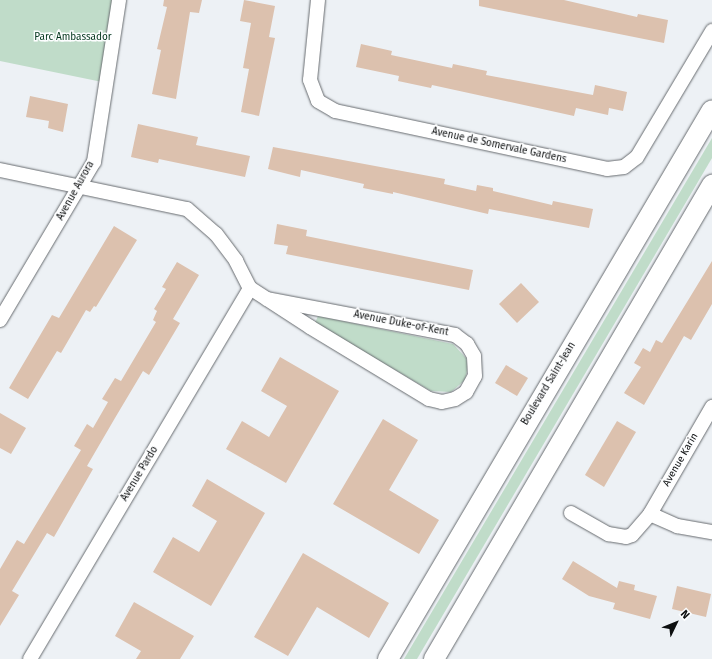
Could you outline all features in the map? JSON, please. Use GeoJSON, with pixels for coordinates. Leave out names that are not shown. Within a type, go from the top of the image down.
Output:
{"type":"FeatureCollection","features":[{"type":"Feature","properties":{"kind":"main road","name":"Boulevard Saint-Jean"},"geometry":{"type":"LineString","coordinates":[[388,659],[712,110]]}},
{"type":"Feature","properties":{"kind":"main road"},"geometry":{"type":"LineString","coordinates":[[434,659],[712,185]]}},
{"type":"Feature","properties":{"kind":"street","name":"Avenue Aurora"},"geometry":{"type":"LineString","coordinates":[[0,320],[94,162],[119,0]]}},
{"type":"Feature","properties":{"kind":"street","name":"Avenue de Somervale Gardens"},"geometry":{"type":"LineString","coordinates":[[318,0],[310,80],[318,101],[335,111],[607,169],[624,167],[637,157],[712,31]]}},
{"type":"Feature","properties":{"kind":"street","name":"Avenue Duke-of-Kent"},"geometry":{"type":"LineString","coordinates":[[0,170],[187,208],[216,234],[236,261],[250,288],[267,299],[429,399],[442,402],[455,398],[466,392],[475,376],[474,356],[467,344],[455,335],[267,299]]}},
{"type":"Feature","properties":{"kind":"street","name":"Avenue Pardo"},"geometry":{"type":"LineString","coordinates":[[30,659],[250,288]]}},
{"type":"Feature","properties":{"kind":"street","name":"Avenue Karin"},"geometry":{"type":"LineString","coordinates":[[650,514],[712,407]]}},
{"type":"Feature","properties":{"kind":"street"},"geometry":{"type":"LineString","coordinates":[[571,513],[608,534],[626,538],[638,531],[650,514],[677,526],[712,532]]}},
{"type":"Feature","properties":{"kind":"green space","name":"Parc Ambassador"},"geometry":{"type":"Polygon","coordinates":[[[0,0],[118,0],[107,83],[0,61],[0,0]]]}},
{"type":"Feature","properties":{"kind":"green space"},"geometry":{"type":"Polygon","coordinates":[[[712,138],[712,158],[417,659],[404,659],[712,138]]]}},
{"type":"Feature","properties":{"kind":"green space"},"geometry":{"type":"Polygon","coordinates":[[[318,316],[453,344],[466,358],[468,366],[465,380],[451,392],[431,391],[315,323],[318,316]]]}},
{"type":"Feature","properties":{"kind":"building"},"geometry":{"type":"Polygon","coordinates":[[[164,0],[202,0],[199,13],[190,12],[176,99],[152,94],[161,50],[157,49],[167,7],[163,6],[164,0]]]}},
{"type":"Feature","properties":{"kind":"building"},"geometry":{"type":"Polygon","coordinates":[[[244,0],[275,6],[269,37],[275,38],[259,116],[241,112],[249,69],[243,68],[251,23],[240,21],[244,0]]]}},
{"type":"Feature","properties":{"kind":"building"},"geometry":{"type":"Polygon","coordinates":[[[479,0],[564,0],[637,17],[638,14],[668,20],[664,43],[479,6],[479,0]]]}},
{"type":"Feature","properties":{"kind":"building"},"geometry":{"type":"Polygon","coordinates":[[[361,44],[392,51],[391,55],[452,68],[453,64],[487,71],[486,75],[593,95],[595,85],[627,92],[623,111],[609,108],[608,115],[576,108],[574,116],[432,85],[431,88],[398,81],[399,76],[356,67],[361,44]]]}},
{"type":"Feature","properties":{"kind":"building"},"geometry":{"type":"Polygon","coordinates":[[[30,96],[68,104],[63,132],[48,128],[49,121],[26,117],[30,96]]]}},
{"type":"Feature","properties":{"kind":"building"},"geometry":{"type":"Polygon","coordinates":[[[138,124],[198,137],[196,145],[250,156],[245,177],[159,159],[158,163],[131,157],[138,124]]]}},
{"type":"Feature","properties":{"kind":"building"},"geometry":{"type":"Polygon","coordinates":[[[273,147],[445,179],[444,184],[476,191],[477,185],[493,188],[493,191],[552,205],[553,201],[593,209],[589,228],[489,209],[488,214],[393,192],[393,194],[363,188],[364,184],[301,170],[300,177],[268,169],[273,147]]]}},
{"type":"Feature","properties":{"kind":"building"},"geometry":{"type":"Polygon","coordinates":[[[277,224],[307,230],[306,236],[473,270],[469,290],[286,254],[288,246],[274,244],[277,224]]]}},
{"type":"Feature","properties":{"kind":"building"},"geometry":{"type":"Polygon","coordinates":[[[114,226],[137,240],[96,307],[94,306],[90,312],[86,310],[61,353],[57,351],[28,399],[9,388],[52,315],[59,318],[114,226]]]}},
{"type":"Feature","properties":{"kind":"building"},"geometry":{"type":"Polygon","coordinates":[[[712,261],[712,304],[691,340],[684,336],[644,405],[624,393],[641,367],[634,363],[643,348],[650,352],[656,340],[662,343],[712,261]]]}},
{"type":"Feature","properties":{"kind":"building"},"geometry":{"type":"Polygon","coordinates":[[[177,262],[199,275],[173,319],[180,323],[149,375],[143,371],[115,418],[87,466],[93,469],[54,537],[47,533],[12,591],[19,595],[0,626],[0,569],[17,540],[24,544],[81,450],[74,446],[87,424],[93,428],[108,402],[102,399],[115,378],[121,381],[156,322],[153,320],[157,311],[154,309],[166,289],[162,287],[177,262]]]}},
{"type":"Feature","properties":{"kind":"building"},"geometry":{"type":"Polygon","coordinates":[[[521,283],[539,302],[517,323],[499,304],[521,283]]]}},
{"type":"Feature","properties":{"kind":"building"},"geometry":{"type":"Polygon","coordinates":[[[280,357],[339,391],[286,483],[226,449],[242,421],[269,437],[287,406],[261,391],[280,357]]]}},
{"type":"Feature","properties":{"kind":"building"},"geometry":{"type":"Polygon","coordinates":[[[506,365],[528,378],[517,396],[495,383],[506,365]]]}},
{"type":"Feature","properties":{"kind":"building"},"geometry":{"type":"Polygon","coordinates":[[[0,413],[26,428],[11,454],[0,448],[0,413]]]}},
{"type":"Feature","properties":{"kind":"building"},"geometry":{"type":"Polygon","coordinates":[[[383,419],[418,440],[389,490],[439,520],[419,554],[333,504],[383,419]]]}},
{"type":"Feature","properties":{"kind":"building"},"geometry":{"type":"Polygon","coordinates":[[[617,421],[636,432],[604,487],[585,475],[617,421]]]}},
{"type":"Feature","properties":{"kind":"building"},"geometry":{"type":"Polygon","coordinates":[[[207,479],[265,513],[211,606],[153,572],[173,537],[199,552],[217,521],[192,506],[207,479]]]}},
{"type":"Feature","properties":{"kind":"building"},"geometry":{"type":"Polygon","coordinates":[[[303,553],[389,603],[369,638],[317,607],[288,656],[254,637],[303,553]]]}},
{"type":"Feature","properties":{"kind":"building"},"geometry":{"type":"Polygon","coordinates":[[[573,561],[617,588],[619,581],[635,585],[634,590],[657,596],[650,619],[613,609],[615,603],[589,596],[562,579],[573,561]]]}},
{"type":"Feature","properties":{"kind":"building"},"geometry":{"type":"Polygon","coordinates":[[[677,586],[711,594],[706,617],[672,609],[677,586]]]}},
{"type":"Feature","properties":{"kind":"building"},"geometry":{"type":"Polygon","coordinates":[[[134,602],[194,636],[180,659],[136,659],[141,651],[115,636],[134,602]]]}}]}
